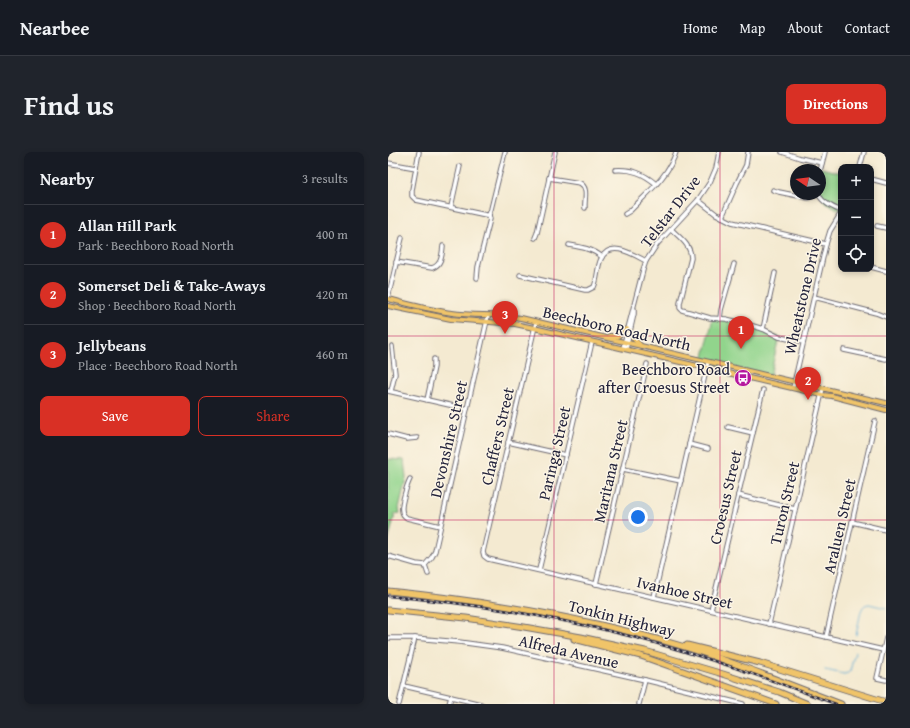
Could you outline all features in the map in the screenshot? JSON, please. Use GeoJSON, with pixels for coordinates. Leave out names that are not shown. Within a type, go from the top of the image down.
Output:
{"type":"FeatureCollection","features":[{"type":"Feature","properties":{"kind":"highway","name":"Tonkin Highway"},"geometry":{"type":"LineString","coordinates":[[388,591],[524,609],[585,621],[645,636],[725,660],[841,704]]}},
{"type":"Feature","properties":{"kind":"highway","name":"Tonkin Highway"},"geometry":{"type":"LineString","coordinates":[[388,610],[466,618],[537,629],[645,651],[779,692],[808,704]]}},
{"type":"Feature","properties":{"kind":"highway"},"geometry":{"type":"LineString","coordinates":[[537,629],[641,656],[776,704]]}},
{"type":"Feature","properties":{"kind":"highway"},"geometry":{"type":"LineString","coordinates":[[645,636],[686,644],[760,663],[886,702]]}},
{"type":"Feature","properties":{"kind":"main road","name":"Beechboro Road North"},"geometry":{"type":"LineString","coordinates":[[388,299],[453,313],[512,317],[536,322],[886,403]]}},
{"type":"Feature","properties":{"kind":"main road","name":"Beechboro Road North"},"geometry":{"type":"LineString","coordinates":[[388,306],[451,319],[515,324],[822,395],[832,396],[886,410]]}},
{"type":"Feature","properties":{"kind":"main road"},"geometry":{"type":"LineString","coordinates":[[601,336],[618,336],[629,330],[634,339],[641,346]]}},
{"type":"Feature","properties":{"kind":"street"},"geometry":{"type":"LineString","coordinates":[[419,152],[411,193],[414,198],[483,215],[489,215]]}},
{"type":"Feature","properties":{"kind":"street"},"geometry":{"type":"LineString","coordinates":[[477,278],[478,267],[490,219],[489,215],[505,152]]}},
{"type":"Feature","properties":{"kind":"street"},"geometry":{"type":"LineString","coordinates":[[535,238],[556,152]]}},
{"type":"Feature","properties":{"kind":"street"},"geometry":{"type":"LineString","coordinates":[[625,214],[630,212],[656,184],[672,164],[676,152]]}},
{"type":"Feature","properties":{"kind":"street","name":"Telstar Drive"},"geometry":{"type":"LineString","coordinates":[[624,349],[629,330],[631,313],[634,308],[646,261],[658,243],[698,200],[710,182],[716,168],[720,152]]}},
{"type":"Feature","properties":{"kind":"street"},"geometry":{"type":"LineString","coordinates":[[722,217],[746,166],[748,152]]}},
{"type":"Feature","properties":{"kind":"street"},"geometry":{"type":"LineString","coordinates":[[782,152],[800,158],[822,162],[825,152]]}},
{"type":"Feature","properties":{"kind":"street"},"geometry":{"type":"LineString","coordinates":[[861,164],[864,152]]}},
{"type":"Feature","properties":{"kind":"street"},"geometry":{"type":"LineString","coordinates":[[388,163],[416,168]]}},
{"type":"Feature","properties":{"kind":"street"},"geometry":{"type":"LineString","coordinates":[[450,207],[460,166]]}},
{"type":"Feature","properties":{"kind":"street"},"geometry":{"type":"LineString","coordinates":[[615,170],[628,170],[640,174],[649,178],[656,184]]}},
{"type":"Feature","properties":{"kind":"street"},"geometry":{"type":"LineString","coordinates":[[549,178],[582,184],[586,189],[585,208]]}},
{"type":"Feature","properties":{"kind":"street"},"geometry":{"type":"LineString","coordinates":[[874,180],[886,183]]}},
{"type":"Feature","properties":{"kind":"street"},"geometry":{"type":"LineString","coordinates":[[773,190],[790,194]]}},
{"type":"Feature","properties":{"kind":"street"},"geometry":{"type":"LineString","coordinates":[[698,200],[716,214],[737,223],[826,244]]}},
{"type":"Feature","properties":{"kind":"street"},"geometry":{"type":"LineString","coordinates":[[823,200],[838,210]]}},
{"type":"Feature","properties":{"kind":"street","name":"Wheatstone Drive"},"geometry":{"type":"LineString","coordinates":[[793,388],[826,244],[830,231],[838,217]]}},
{"type":"Feature","properties":{"kind":"street"},"geometry":{"type":"LineString","coordinates":[[877,226],[886,228]]}},
{"type":"Feature","properties":{"kind":"street"},"geometry":{"type":"LineString","coordinates":[[671,229],[689,247],[691,254],[680,303],[680,308],[682,310],[710,318],[720,318],[743,323],[763,329],[779,337],[803,342]]}},
{"type":"Feature","properties":{"kind":"street"},"geometry":{"type":"LineString","coordinates":[[396,308],[388,299],[402,238]]}},
{"type":"Feature","properties":{"kind":"street"},"geometry":{"type":"LineString","coordinates":[[569,245],[590,250],[602,257]]}},
{"type":"Feature","properties":{"kind":"street"},"geometry":{"type":"LineString","coordinates":[[396,262],[432,268],[436,267],[440,262],[443,246]]}},
{"type":"Feature","properties":{"kind":"street"},"geometry":{"type":"LineString","coordinates":[[520,275],[588,290],[594,287],[602,257],[608,251],[620,249],[646,261]]}},
{"type":"Feature","properties":{"kind":"street"},"geometry":{"type":"LineString","coordinates":[[720,318],[734,264]]}},
{"type":"Feature","properties":{"kind":"street"},"geometry":{"type":"LineString","coordinates":[[874,268],[886,271]]}},
{"type":"Feature","properties":{"kind":"street"},"geometry":{"type":"LineString","coordinates":[[763,329],[775,273]]}},
{"type":"Feature","properties":{"kind":"street"},"geometry":{"type":"LineString","coordinates":[[814,297],[886,317]]}},
{"type":"Feature","properties":{"kind":"street","name":"Devonshire Street"},"geometry":{"type":"LineString","coordinates":[[425,565],[434,554],[488,316]]}},
{"type":"Feature","properties":{"kind":"street","name":"Chaffers Street"},"geometry":{"type":"LineString","coordinates":[[483,555],[536,322]]}},
{"type":"Feature","properties":{"kind":"street","name":"Paringa Street"},"geometry":{"type":"LineString","coordinates":[[539,570],[592,342]]}},
{"type":"Feature","properties":{"kind":"street"},"geometry":{"type":"LineString","coordinates":[[392,346],[395,370],[390,391],[467,409]]}},
{"type":"Feature","properties":{"kind":"street"},"geometry":{"type":"LineString","coordinates":[[844,350],[886,359]]}},
{"type":"Feature","properties":{"kind":"street"},"geometry":{"type":"LineString","coordinates":[[427,400],[434,367],[434,359]]}},
{"type":"Feature","properties":{"kind":"street"},"geometry":{"type":"LineString","coordinates":[[654,597],[708,362]]}},
{"type":"Feature","properties":{"kind":"street","name":"Maritana Street"},"geometry":{"type":"LineString","coordinates":[[596,584],[647,364]]}},
{"type":"Feature","properties":{"kind":"street","name":"Turon Street"},"geometry":{"type":"LineString","coordinates":[[769,624],[823,388]]}},
{"type":"Feature","properties":{"kind":"street","name":"Croesus Street"},"geometry":{"type":"LineString","coordinates":[[711,610],[763,390]]}},
{"type":"Feature","properties":{"kind":"street","name":"Araluen Street"},"geometry":{"type":"LineString","coordinates":[[826,637],[875,421]]}},
{"type":"Feature","properties":{"kind":"street"},"geometry":{"type":"LineString","coordinates":[[728,427],[753,433]]}},
{"type":"Feature","properties":{"kind":"street"},"geometry":{"type":"LineString","coordinates":[[388,434],[407,439],[417,438]]}},
{"type":"Feature","properties":{"kind":"street"},"geometry":{"type":"LineString","coordinates":[[508,442],[566,455]]}},
{"type":"Feature","properties":{"kind":"street"},"geometry":{"type":"LineString","coordinates":[[690,444],[708,449]]}},
{"type":"Feature","properties":{"kind":"street"},"geometry":{"type":"LineString","coordinates":[[623,469],[681,482]]}},
{"type":"Feature","properties":{"kind":"street"},"geometry":{"type":"LineString","coordinates":[[410,479],[407,484],[401,508],[403,514],[407,518],[440,526]]}},
{"type":"Feature","properties":{"kind":"street"},"geometry":{"type":"LineString","coordinates":[[738,495],[795,509]]}},
{"type":"Feature","properties":{"kind":"street"},"geometry":{"type":"LineString","coordinates":[[852,522],[886,530]]}},
{"type":"Feature","properties":{"kind":"street","name":"Ivanhoe Street"},"geometry":{"type":"LineString","coordinates":[[483,555],[488,559],[883,650]]}},
{"type":"Feature","properties":{"kind":"street"},"geometry":{"type":"LineString","coordinates":[[388,556],[425,565],[428,574]]}},
{"type":"Feature","properties":{"kind":"street","name":"Alfreda Avenue"},"geometry":{"type":"LineString","coordinates":[[388,638],[415,638],[491,646],[645,680],[743,704]]}},
{"type":"Feature","properties":{"kind":"street"},"geometry":{"type":"LineString","coordinates":[[399,704],[415,638]]}},
{"type":"Feature","properties":{"kind":"street"},"geometry":{"type":"LineString","coordinates":[[886,638],[877,678],[886,680]]}},
{"type":"Feature","properties":{"kind":"street"},"geometry":{"type":"LineString","coordinates":[[639,704],[645,680]]}},
{"type":"Feature","properties":{"kind":"street"},"geometry":{"type":"LineString","coordinates":[[404,686],[481,704]]}},
{"type":"Feature","properties":{"kind":"street"},"geometry":{"type":"LineString","coordinates":[[449,704],[451,697]]}},
{"type":"Feature","properties":{"kind":"green space"},"geometry":{"type":"Polygon","coordinates":[[[826,169],[838,172],[838,209],[824,200],[826,200],[826,169]]]}},
{"type":"Feature","properties":{"kind":"green space"},"geometry":{"type":"Polygon","coordinates":[[[713,318],[743,323],[779,337],[770,376],[703,361],[713,318]]]}},
{"type":"Feature","properties":{"kind":"green space"},"geometry":{"type":"Polygon","coordinates":[[[388,459],[404,460],[406,478],[399,508],[400,513],[395,514],[388,542],[388,459]]]}},
{"type":"Feature","properties":{"kind":"waterway"},"geometry":{"type":"LineString","coordinates":[[856,635],[861,611],[865,605],[869,604],[886,608]]}},
{"type":"Feature","properties":{"kind":"waterway"},"geometry":{"type":"LineString","coordinates":[[825,670],[844,674],[848,673],[850,671],[855,652]]}},
{"type":"Feature","properties":{"kind":"railway"},"geometry":{"type":"LineString","coordinates":[[388,596],[479,606],[539,616],[629,636],[759,676],[836,704]]}},
{"type":"Feature","properties":{"kind":"place","name":"Jellybeans"},"geometry":{"type":"Point","coordinates":[505,334]}},
{"type":"Feature","properties":{"kind":"place","name":"Allan Hill Park"},"geometry":{"type":"Point","coordinates":[741,349]}},
{"type":"Feature","properties":{"kind":"place","name":"Beechboro Road after Croesus Street"},"geometry":{"type":"Point","coordinates":[743,378]}},
{"type":"Feature","properties":{"kind":"place","name":"Somerset Deli & Take-Aways"},"geometry":{"type":"Point","coordinates":[808,400]}}]}
